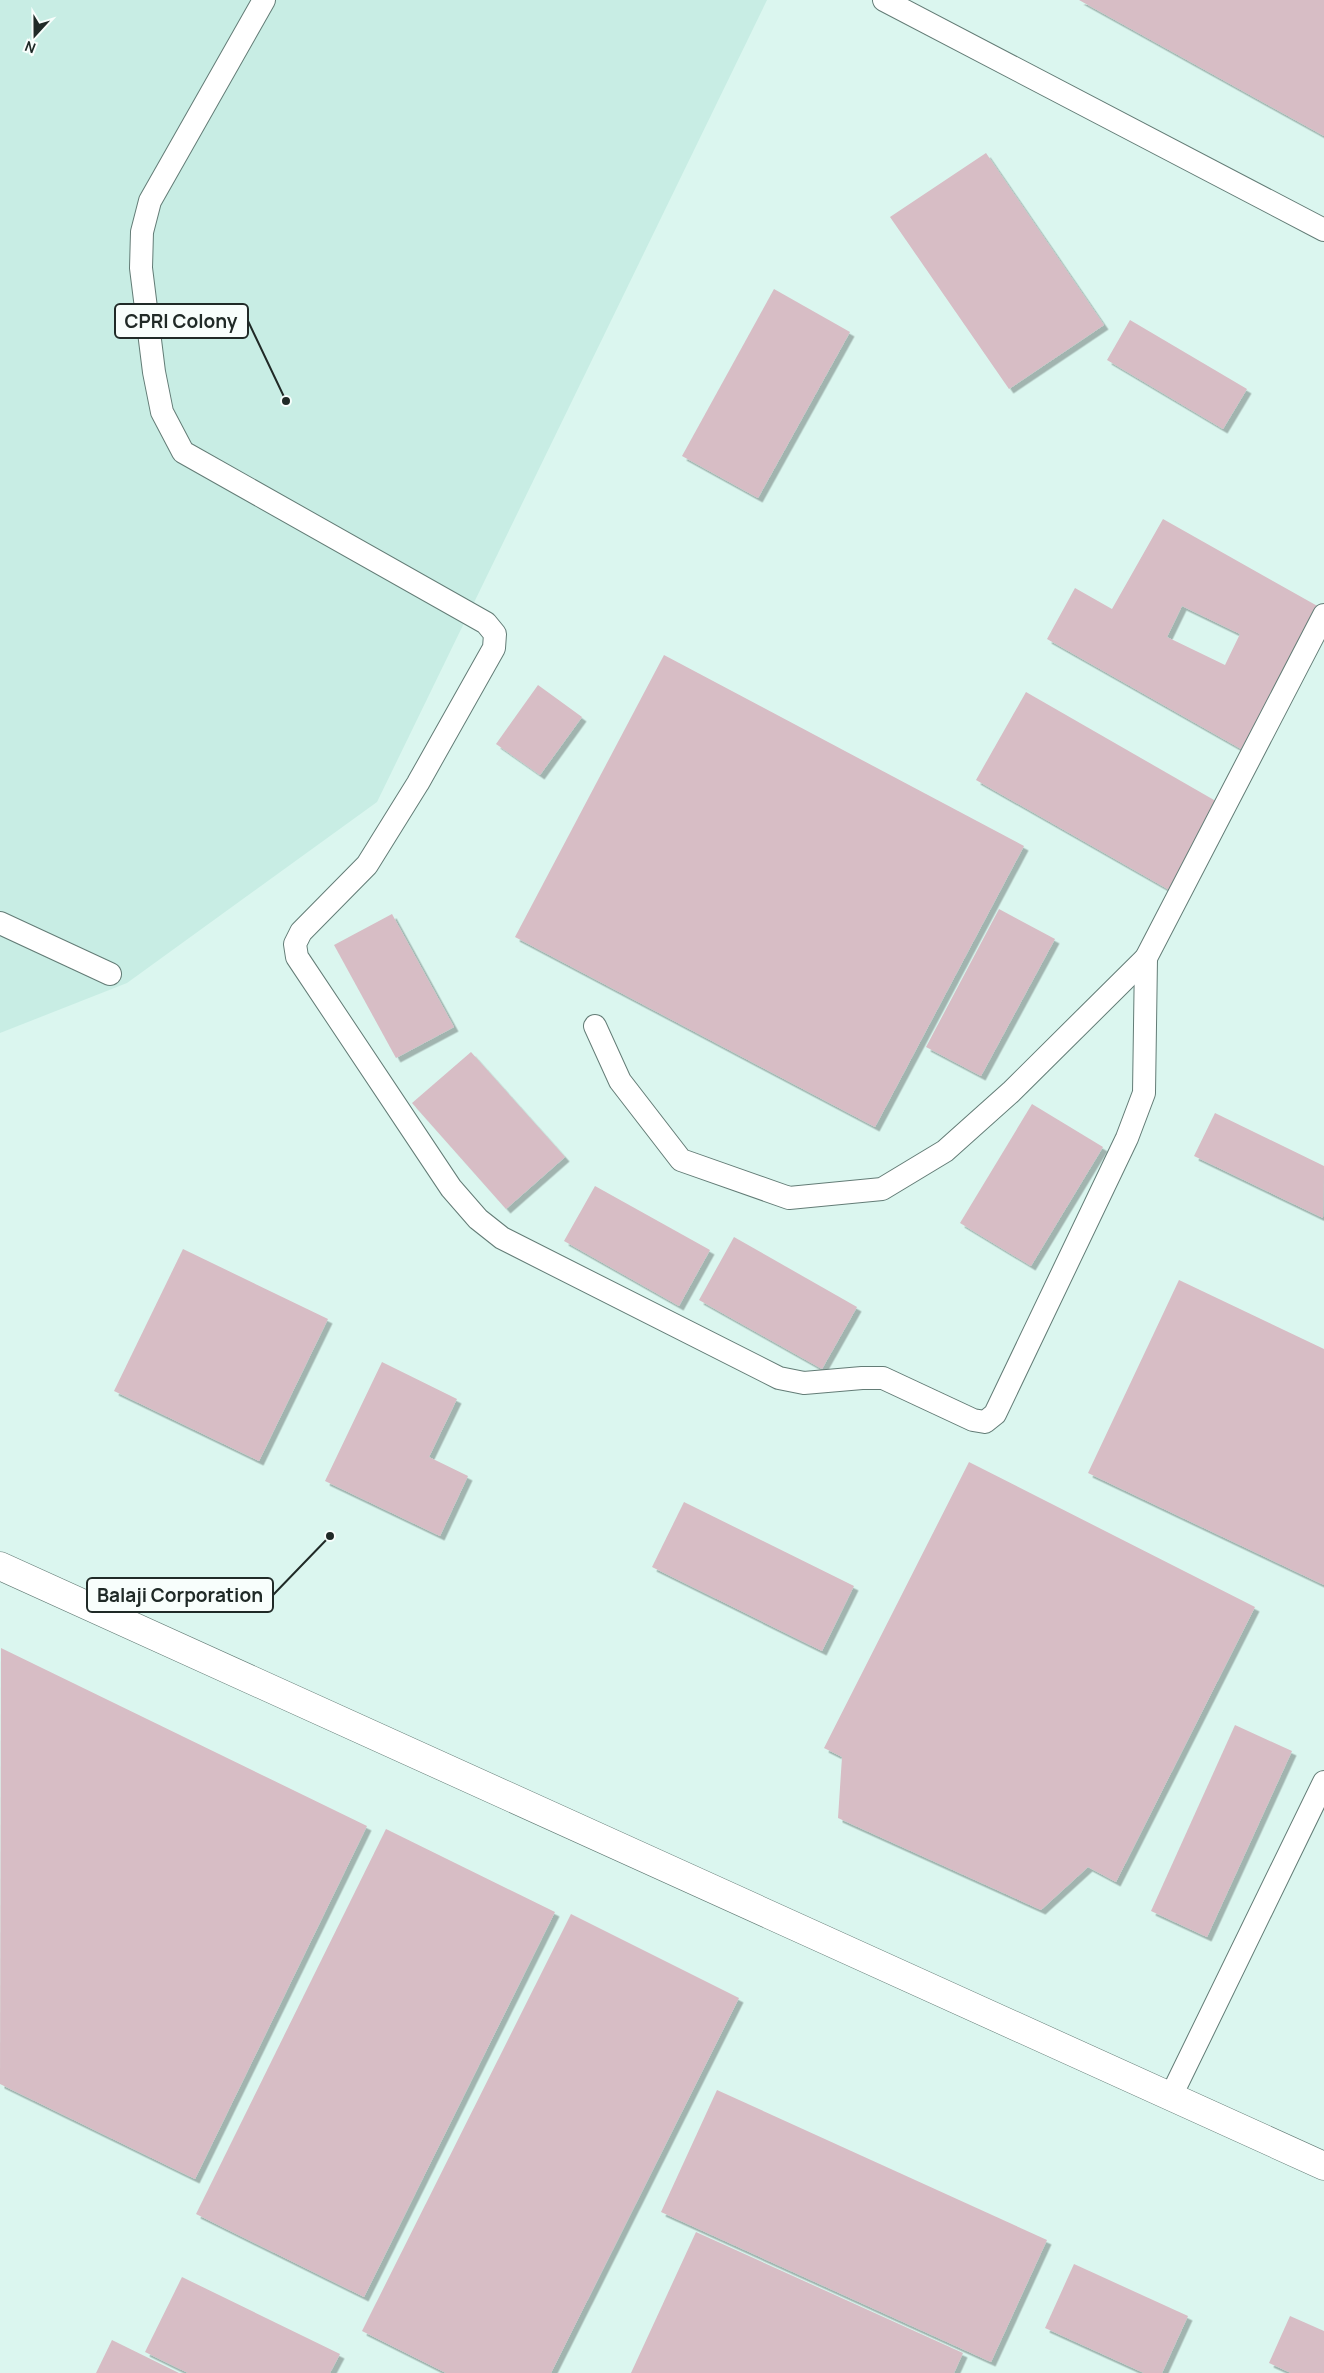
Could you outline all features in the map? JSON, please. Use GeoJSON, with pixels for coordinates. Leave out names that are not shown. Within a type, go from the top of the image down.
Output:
{"type":"FeatureCollection","features":[{"type":"Feature","properties":{"kind":"street"},"geometry":{"type":"LineString","coordinates":[[0,1566],[1324,2166]]}},
{"type":"Feature","properties":{"kind":"lane"},"geometry":{"type":"LineString","coordinates":[[264,0],[150,201],[142,232],[141,268],[154,372],[162,412],[184,452],[486,623],[495,634],[494,648],[418,783],[367,865],[301,932],[295,944],[297,957],[451,1188],[478,1219],[502,1238],[779,1378],[804,1382],[883,1378],[973,1420],[985,1422],[995,1414],[1128,1138],[1144,1093],[1146,958]]}},
{"type":"Feature","properties":{"kind":"lane"},"geometry":{"type":"LineString","coordinates":[[884,0],[1324,230]]}},
{"type":"Feature","properties":{"kind":"lane"},"geometry":{"type":"LineString","coordinates":[[595,1026],[620,1081],[681,1160],[788,1198],[882,1189],[945,1151],[1011,1092],[1146,958],[1324,615]]}},
{"type":"Feature","properties":{"kind":"lane"},"geometry":{"type":"LineString","coordinates":[[0,923],[110,974]]}},
{"type":"Feature","properties":{"kind":"lane"},"geometry":{"type":"LineString","coordinates":[[1171,2096],[1324,1782]]}},
{"type":"Feature","properties":{"kind":"shaded area"},"geometry":{"type":"Polygon","coordinates":[[[0,0],[767,0],[377,802],[127,983],[0,1033],[0,0]]]}},
{"type":"Feature","properties":{"kind":"building"},"geometry":{"type":"Polygon","coordinates":[[[1079,0],[1324,0],[1324,136],[1079,0]]]}},
{"type":"Feature","properties":{"kind":"building"},"geometry":{"type":"Polygon","coordinates":[[[986,153],[1104,325],[1009,389],[890,217],[986,153]]]}},
{"type":"Feature","properties":{"kind":"building"},"geometry":{"type":"Polygon","coordinates":[[[774,289],[850,332],[758,498],[682,456],[774,289]]]}},
{"type":"Feature","properties":{"kind":"building"},"geometry":{"type":"Polygon","coordinates":[[[1130,320],[1247,389],[1223,429],[1107,360],[1130,320]]]}},
{"type":"Feature","properties":{"kind":"building"},"geometry":{"type":"Polygon","coordinates":[[[1163,519],[1321,608],[1241,749],[1047,639],[1075,588],[1112,609],[1163,519]],[[1182,606],[1167,637],[1225,665],[1240,634],[1182,606]]]}},
{"type":"Feature","properties":{"kind":"building"},"geometry":{"type":"Polygon","coordinates":[[[664,655],[1024,846],[875,1127],[515,937],[664,655]]]}},
{"type":"Feature","properties":{"kind":"building"},"geometry":{"type":"Polygon","coordinates":[[[538,685],[582,717],[540,775],[496,744],[538,685]]]}},
{"type":"Feature","properties":{"kind":"building"},"geometry":{"type":"Polygon","coordinates":[[[1026,692],[1221,804],[1171,891],[976,780],[1026,692]]]}},
{"type":"Feature","properties":{"kind":"building"},"geometry":{"type":"Polygon","coordinates":[[[999,909],[1055,939],[981,1076],[926,1047],[999,909]]]}},
{"type":"Feature","properties":{"kind":"building"},"geometry":{"type":"Polygon","coordinates":[[[392,914],[454,1027],[396,1058],[334,945],[392,914]]]}},
{"type":"Feature","properties":{"kind":"building"},"geometry":{"type":"Polygon","coordinates":[[[471,1052],[565,1157],[506,1209],[412,1103],[471,1052]]]}},
{"type":"Feature","properties":{"kind":"building"},"geometry":{"type":"Polygon","coordinates":[[[1032,1104],[1103,1147],[1031,1266],[960,1223],[1032,1104]]]}},
{"type":"Feature","properties":{"kind":"building"},"geometry":{"type":"Polygon","coordinates":[[[1215,1113],[1324,1166],[1323,1218],[1194,1156],[1215,1113]]]}},
{"type":"Feature","properties":{"kind":"building"},"geometry":{"type":"Polygon","coordinates":[[[595,1186],[710,1250],[679,1306],[564,1241],[595,1186]]]}},
{"type":"Feature","properties":{"kind":"building"},"geometry":{"type":"Polygon","coordinates":[[[734,1237],[857,1307],[822,1369],[699,1300],[734,1237]]]}},
{"type":"Feature","properties":{"kind":"building"},"geometry":{"type":"Polygon","coordinates":[[[183,1249],[328,1319],[259,1461],[114,1391],[183,1249]]]}},
{"type":"Feature","properties":{"kind":"building"},"geometry":{"type":"Polygon","coordinates":[[[1179,1280],[1324,1349],[1324,1585],[1088,1473],[1179,1280]]]}},
{"type":"Feature","properties":{"kind":"building"},"geometry":{"type":"Polygon","coordinates":[[[382,1362],[457,1399],[429,1457],[468,1476],[440,1536],[325,1481],[382,1362]]]}},
{"type":"Feature","properties":{"kind":"building"},"geometry":{"type":"Polygon","coordinates":[[[969,1462],[1255,1607],[1116,1882],[1088,1867],[1041,1910],[838,1818],[842,1757],[824,1748],[969,1462]]]}},
{"type":"Feature","properties":{"kind":"building"},"geometry":{"type":"Polygon","coordinates":[[[684,1502],[854,1586],[822,1651],[652,1567],[684,1502]]]}},
{"type":"Feature","properties":{"kind":"building"},"geometry":{"type":"Polygon","coordinates":[[[1,1648],[367,1826],[195,2179],[0,2084],[1,1648]]]}},
{"type":"Feature","properties":{"kind":"building"},"geometry":{"type":"Polygon","coordinates":[[[1235,1725],[1292,1751],[1207,1937],[1151,1911],[1235,1725]]]}},
{"type":"Feature","properties":{"kind":"building"},"geometry":{"type":"Polygon","coordinates":[[[386,1829],[555,1912],[364,2297],[196,2214],[386,1829]]]}},
{"type":"Feature","properties":{"kind":"building"},"geometry":{"type":"Polygon","coordinates":[[[571,1914],[739,1998],[551,2373],[446,2373],[362,2331],[571,1914]]]}},
{"type":"Feature","properties":{"kind":"building"},"geometry":{"type":"Polygon","coordinates":[[[717,2090],[1047,2240],[991,2362],[661,2212],[717,2090]]]}},
{"type":"Feature","properties":{"kind":"building"},"geometry":{"type":"Polygon","coordinates":[[[696,2232],[963,2353],[954,2373],[631,2373],[696,2232]]]}},
{"type":"Feature","properties":{"kind":"building"},"geometry":{"type":"Polygon","coordinates":[[[1074,2264],[1188,2316],[1162,2373],[1144,2373],[1045,2328],[1074,2264]]]}},
{"type":"Feature","properties":{"kind":"building"},"geometry":{"type":"Polygon","coordinates":[[[182,2277],[340,2354],[330,2373],[188,2373],[145,2352],[182,2277]]]}},
{"type":"Feature","properties":{"kind":"building"},"geometry":{"type":"Polygon","coordinates":[[[1290,2316],[1324,2331],[1324,2373],[1291,2373],[1269,2363],[1290,2316]]]}},
{"type":"Feature","properties":{"kind":"building"},"geometry":{"type":"Polygon","coordinates":[[[112,2340],[179,2373],[96,2373],[112,2340]]]}},
{"type":"Feature","properties":{"kind":"place","name":"CPRI Colony"},"geometry":{"type":"Point","coordinates":[286,401]}},
{"type":"Feature","properties":{"kind":"place","name":"Balaji Corporation"},"geometry":{"type":"Point","coordinates":[330,1536]}}]}
